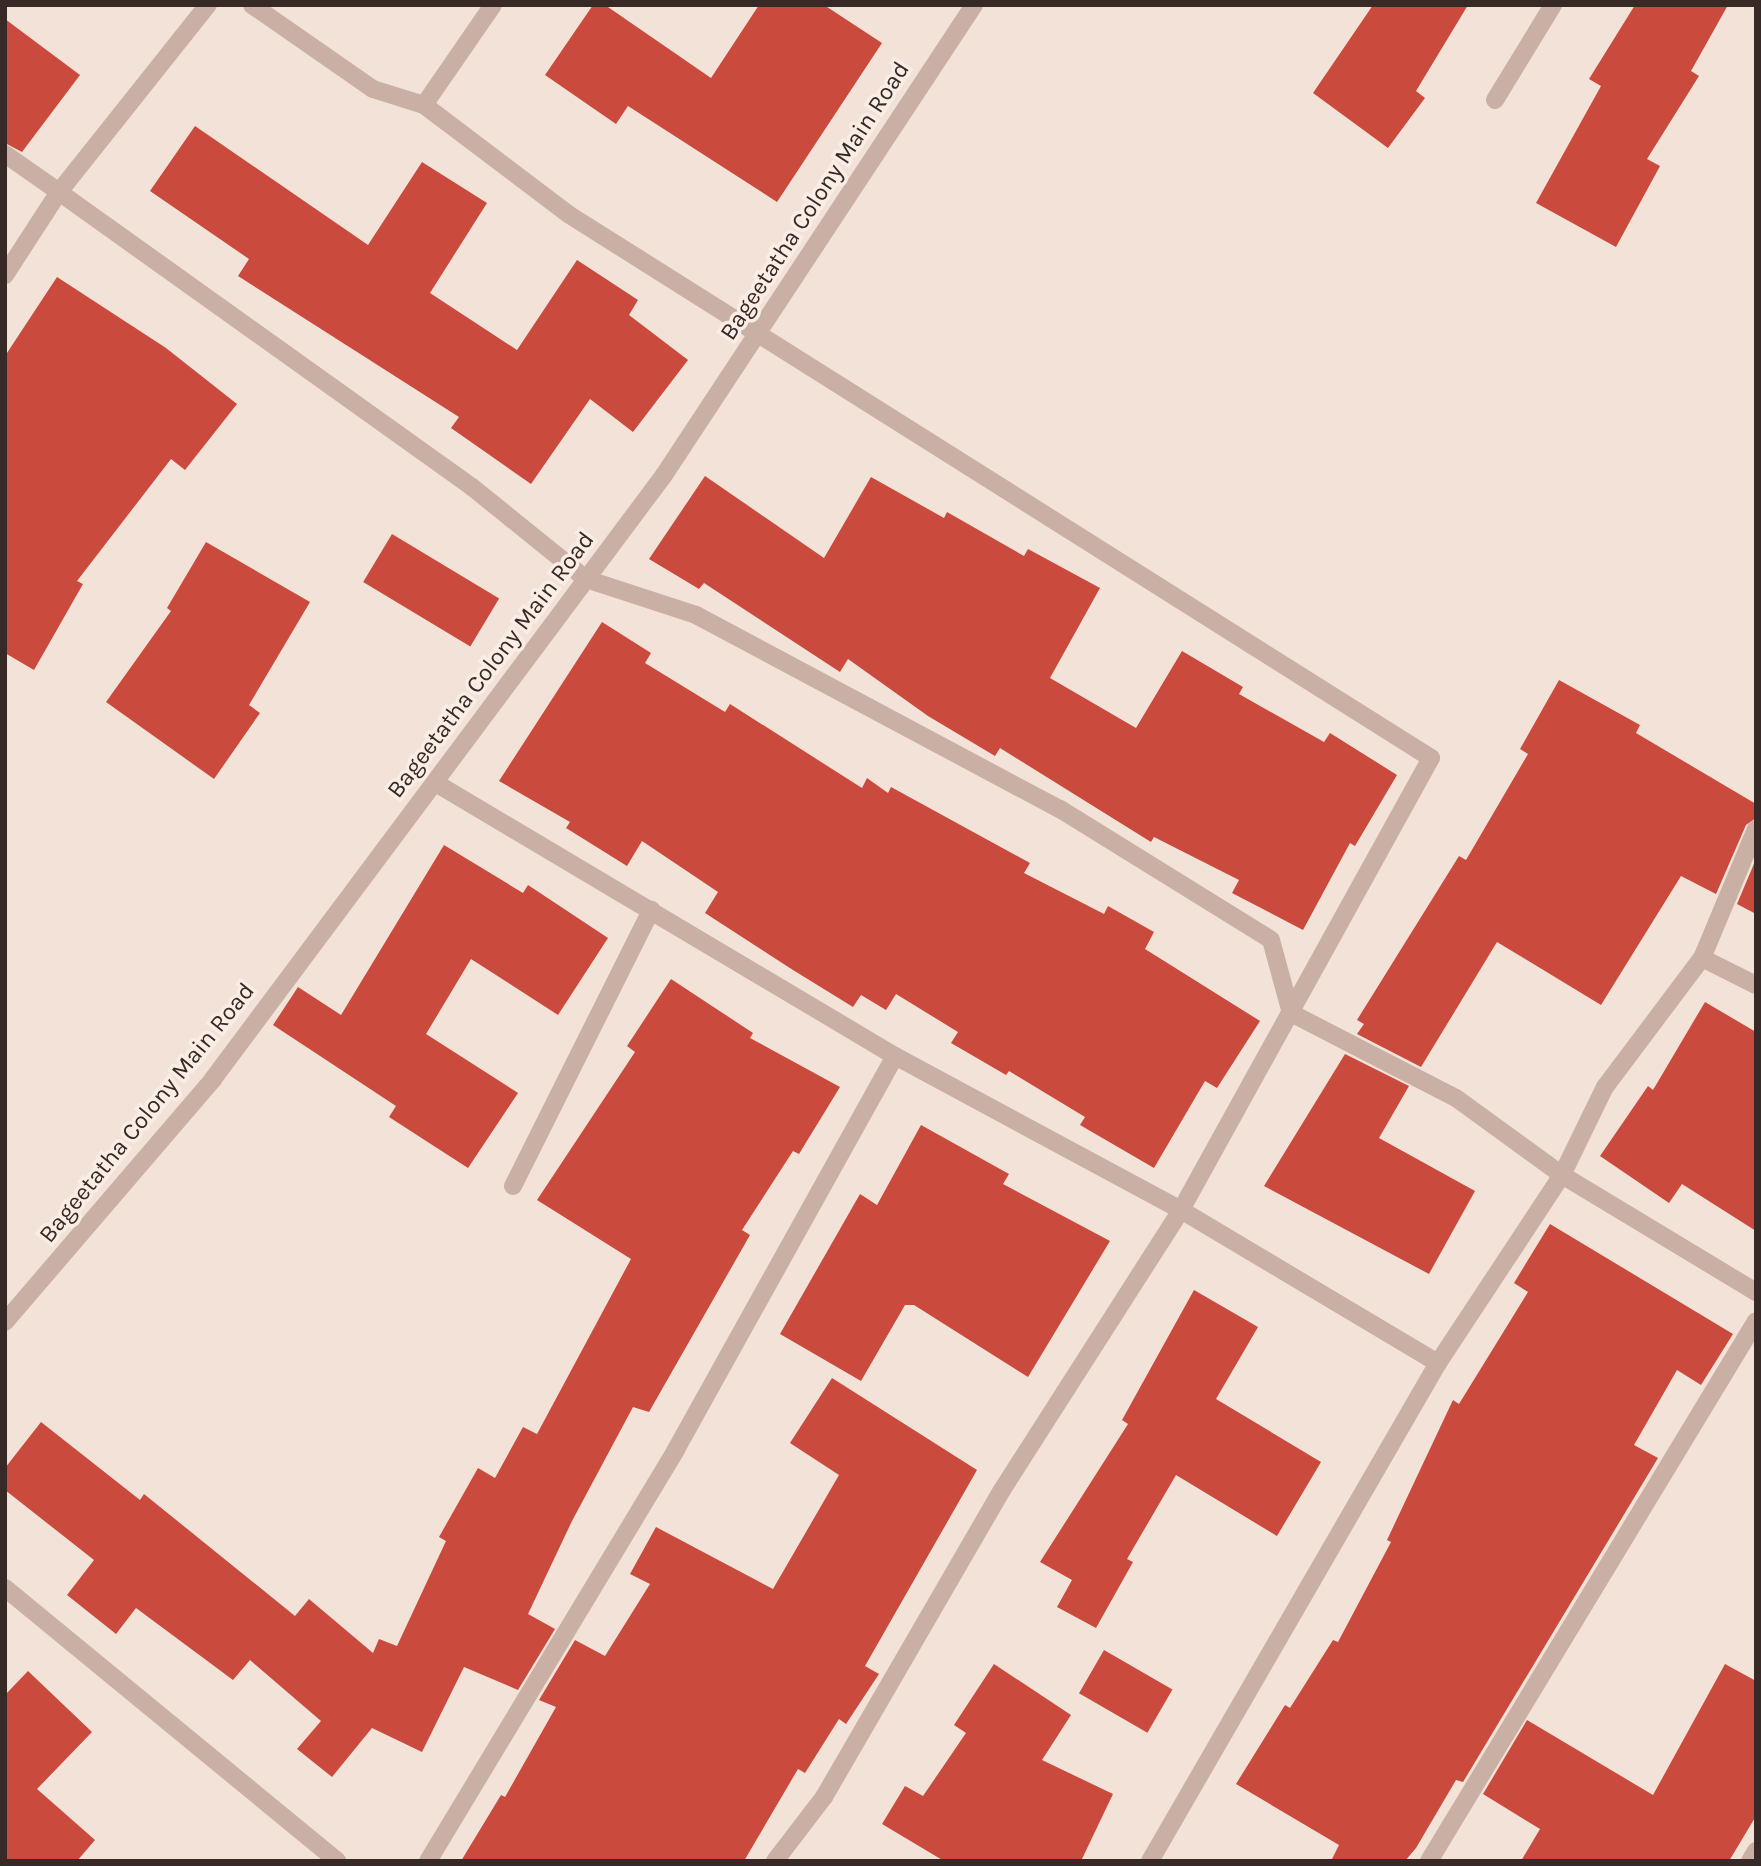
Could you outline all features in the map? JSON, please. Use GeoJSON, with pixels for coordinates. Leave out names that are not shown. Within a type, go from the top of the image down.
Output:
{"type":"FeatureCollection","features":[{"type":"Feature","properties":{"kind":"street"},"geometry":{"type":"LineString","coordinates":[[5,275],[59,192],[208,5]]}},
{"type":"Feature","properties":{"kind":"street"},"geometry":{"type":"LineString","coordinates":[[252,5],[373,89],[425,105],[568,214],[756,335],[1431,758],[1181,1210],[1002,1490],[824,1797],[775,1861]]}},
{"type":"Feature","properties":{"kind":"street"},"geometry":{"type":"LineString","coordinates":[[425,105],[493,5]]}},
{"type":"Feature","properties":{"kind":"street","name":"Bageetatha Colony Main Road"},"geometry":{"type":"LineString","coordinates":[[5,1322],[213,1079],[664,475],[974,5]]}},
{"type":"Feature","properties":{"kind":"street"},"geometry":{"type":"LineString","coordinates":[[1495,100],[1553,5]]}},
{"type":"Feature","properties":{"kind":"street"},"geometry":{"type":"LineString","coordinates":[[5,154],[472,487],[586,579],[696,615],[1072,817],[1271,940],[1291,1013],[1456,1098],[1562,1175],[1756,1292]]}},
{"type":"Feature","properties":{"kind":"street"},"geometry":{"type":"LineString","coordinates":[[435,782],[895,1056],[1181,1210],[1438,1363]]}},
{"type":"Feature","properties":{"kind":"street"},"geometry":{"type":"LineString","coordinates":[[1150,1861],[1438,1363],[1562,1175],[1605,1087],[1702,958],[1756,829]]}},
{"type":"Feature","properties":{"kind":"street"},"geometry":{"type":"LineString","coordinates":[[513,1186],[651,910]]}},
{"type":"Feature","properties":{"kind":"street"},"geometry":{"type":"LineString","coordinates":[[1702,958],[1756,985]]}},
{"type":"Feature","properties":{"kind":"street"},"geometry":{"type":"LineString","coordinates":[[428,1861],[676,1450],[895,1056]]}},
{"type":"Feature","properties":{"kind":"street"},"geometry":{"type":"LineString","coordinates":[[1429,1861],[1756,1321]]}},
{"type":"Feature","properties":{"kind":"street"},"geometry":{"type":"LineString","coordinates":[[5,1588],[337,1861]]}},
{"type":"Feature","properties":{"kind":"street"},"geometry":{"type":"LineString","coordinates":[[1750,1861],[1756,1851]]}},
{"type":"Feature","properties":{"kind":"building"},"geometry":{"type":"Polygon","coordinates":[[[593,5],[605,5],[711,78],[759,5],[824,5],[882,43],[777,202],[628,106],[616,124],[545,75],[593,5]]]}},
{"type":"Feature","properties":{"kind":"building"},"geometry":{"type":"Polygon","coordinates":[[[1373,5],[1468,5],[1416,91],[1425,98],[1388,148],[1313,93],[1373,5]]]}},
{"type":"Feature","properties":{"kind":"building"},"geometry":{"type":"Polygon","coordinates":[[[1635,5],[1728,5],[1691,71],[1699,76],[1647,159],[1660,166],[1616,247],[1536,203],[1601,86],[1589,79],[1635,5]]]}},
{"type":"Feature","properties":{"kind":"building"},"geometry":{"type":"Polygon","coordinates":[[[5,19],[80,75],[22,152],[5,143],[5,19]]]}},
{"type":"Feature","properties":{"kind":"building"},"geometry":{"type":"Polygon","coordinates":[[[195,126],[368,245],[422,162],[487,203],[430,293],[517,350],[577,260],[638,300],[629,315],[688,360],[633,432],[590,399],[531,484],[451,428],[459,417],[238,276],[249,259],[150,191],[195,126]]]}},
{"type":"Feature","properties":{"kind":"building"},"geometry":{"type":"Polygon","coordinates":[[[57,277],[166,348],[237,404],[185,470],[171,459],[77,581],[83,584],[34,670],[5,653],[5,356],[57,277]]]}},
{"type":"Feature","properties":{"kind":"building"},"geometry":{"type":"Polygon","coordinates":[[[705,476],[824,558],[871,477],[944,518],[947,512],[1024,556],[1028,549],[1100,588],[1050,678],[1136,728],[1182,651],[1243,687],[1239,694],[1324,742],[1330,733],[1397,775],[1355,846],[1350,843],[1303,930],[1232,893],[1239,880],[1154,837],[1151,842],[1000,748],[995,756],[928,716],[848,659],[840,672],[704,583],[699,589],[649,559],[705,476]]]}},
{"type":"Feature","properties":{"kind":"building"},"geometry":{"type":"Polygon","coordinates":[[[392,534],[499,598],[470,646],[363,582],[392,534]]]}},
{"type":"Feature","properties":{"kind":"building"},"geometry":{"type":"Polygon","coordinates":[[[206,542],[310,602],[249,705],[260,713],[214,779],[106,702],[171,611],[167,608],[206,542]]]}},
{"type":"Feature","properties":{"kind":"building"},"geometry":{"type":"Polygon","coordinates":[[[602,622],[651,653],[645,663],[725,712],[730,704],[862,788],[867,778],[888,793],[891,787],[1030,863],[1024,873],[1104,914],[1108,906],[1154,932],[1145,949],[1260,1021],[1217,1088],[1205,1081],[1154,1168],[1080,1125],[1085,1117],[1009,1071],[1006,1075],[951,1043],[958,1032],[896,994],[886,1010],[861,995],[853,1007],[793,970],[705,913],[718,892],[642,841],[627,866],[566,828],[570,822],[499,781],[602,622]]]}},
{"type":"Feature","properties":{"kind":"building"},"geometry":{"type":"Polygon","coordinates":[[[1559,680],[1640,725],[1636,733],[1756,804],[1756,818],[1746,825],[1716,894],[1681,876],[1601,1005],[1497,942],[1421,1067],[1357,1034],[1364,1024],[1357,1020],[1459,856],[1466,860],[1528,754],[1520,749],[1559,680]]]}},
{"type":"Feature","properties":{"kind":"building"},"geometry":{"type":"Polygon","coordinates":[[[444,845],[523,893],[528,885],[608,938],[558,1015],[471,959],[426,1034],[518,1093],[468,1168],[389,1117],[396,1106],[273,1025],[298,987],[341,1015],[444,845]]]}},
{"type":"Feature","properties":{"kind":"building"},"geometry":{"type":"Polygon","coordinates":[[[1756,859],[1756,914],[1737,904],[1756,859]]]}},
{"type":"Feature","properties":{"kind":"building"},"geometry":{"type":"Polygon","coordinates":[[[671,979],[753,1033],[750,1038],[840,1087],[799,1154],[793,1151],[742,1230],[750,1235],[649,1412],[633,1407],[572,1521],[528,1614],[555,1629],[518,1690],[464,1667],[422,1752],[372,1728],[332,1777],[297,1749],[321,1721],[250,1660],[233,1680],[136,1608],[116,1634],[67,1595],[94,1560],[5,1490],[5,1468],[41,1422],[140,1500],[144,1494],[295,1616],[309,1599],[373,1653],[379,1639],[397,1646],[446,1541],[439,1537],[478,1468],[495,1478],[523,1427],[537,1434],[631,1259],[537,1200],[635,1052],[627,1046],[671,979]]]}},
{"type":"Feature","properties":{"kind":"building"},"geometry":{"type":"Polygon","coordinates":[[[1705,1002],[1756,1032],[1756,1231],[1682,1184],[1669,1203],[1600,1156],[1648,1086],[1653,1090],[1705,1002]]]}},
{"type":"Feature","properties":{"kind":"building"},"geometry":{"type":"Polygon","coordinates":[[[1345,1054],[1409,1086],[1379,1138],[1475,1191],[1429,1274],[1264,1186],[1345,1054]]]}},
{"type":"Feature","properties":{"kind":"building"},"geometry":{"type":"Polygon","coordinates":[[[921,1125],[1009,1174],[1003,1184],[1110,1241],[1028,1377],[914,1305],[905,1305],[861,1381],[780,1334],[860,1194],[877,1205],[921,1125]]]}},
{"type":"Feature","properties":{"kind":"building"},"geometry":{"type":"Polygon","coordinates":[[[1550,1224],[1733,1334],[1701,1385],[1677,1370],[1634,1445],[1658,1458],[1463,1782],[1456,1780],[1416,1848],[1405,1861],[1331,1861],[1339,1845],[1236,1784],[1285,1705],[1290,1708],[1333,1640],[1338,1642],[1391,1542],[1387,1540],[1453,1400],[1459,1404],[1528,1292],[1514,1283],[1550,1224]]]}},
{"type":"Feature","properties":{"kind":"building"},"geometry":{"type":"Polygon","coordinates":[[[1194,1290],[1258,1327],[1216,1399],[1321,1462],[1277,1536],[1176,1475],[1127,1559],[1133,1562],[1096,1628],[1057,1607],[1072,1580],[1040,1562],[1128,1424],[1122,1420],[1194,1290]]]}},
{"type":"Feature","properties":{"kind":"building"},"geometry":{"type":"Polygon","coordinates":[[[832,1378],[977,1470],[865,1666],[879,1674],[846,1724],[839,1719],[805,1773],[798,1769],[744,1861],[461,1861],[501,1795],[505,1797],[556,1707],[539,1700],[575,1640],[605,1656],[650,1584],[630,1574],[656,1527],[773,1589],[839,1475],[790,1443],[832,1378]]]}},
{"type":"Feature","properties":{"kind":"building"},"geometry":{"type":"Polygon","coordinates":[[[1104,1650],[1172,1689],[1147,1733],[1079,1693],[1104,1650]]]}},
{"type":"Feature","properties":{"kind":"building"},"geometry":{"type":"Polygon","coordinates":[[[994,1664],[1071,1715],[1042,1760],[1113,1794],[1081,1861],[944,1861],[882,1824],[905,1786],[923,1796],[966,1733],[954,1725],[994,1664]]]}},
{"type":"Feature","properties":{"kind":"building"},"geometry":{"type":"Polygon","coordinates":[[[1725,1664],[1756,1681],[1756,1816],[1729,1861],[1521,1861],[1540,1829],[1483,1794],[1527,1720],[1653,1795],[1725,1664]]]}},
{"type":"Feature","properties":{"kind":"building"},"geometry":{"type":"Polygon","coordinates":[[[28,1671],[92,1732],[37,1789],[95,1840],[77,1861],[5,1861],[5,1695],[28,1671]]]}}]}
